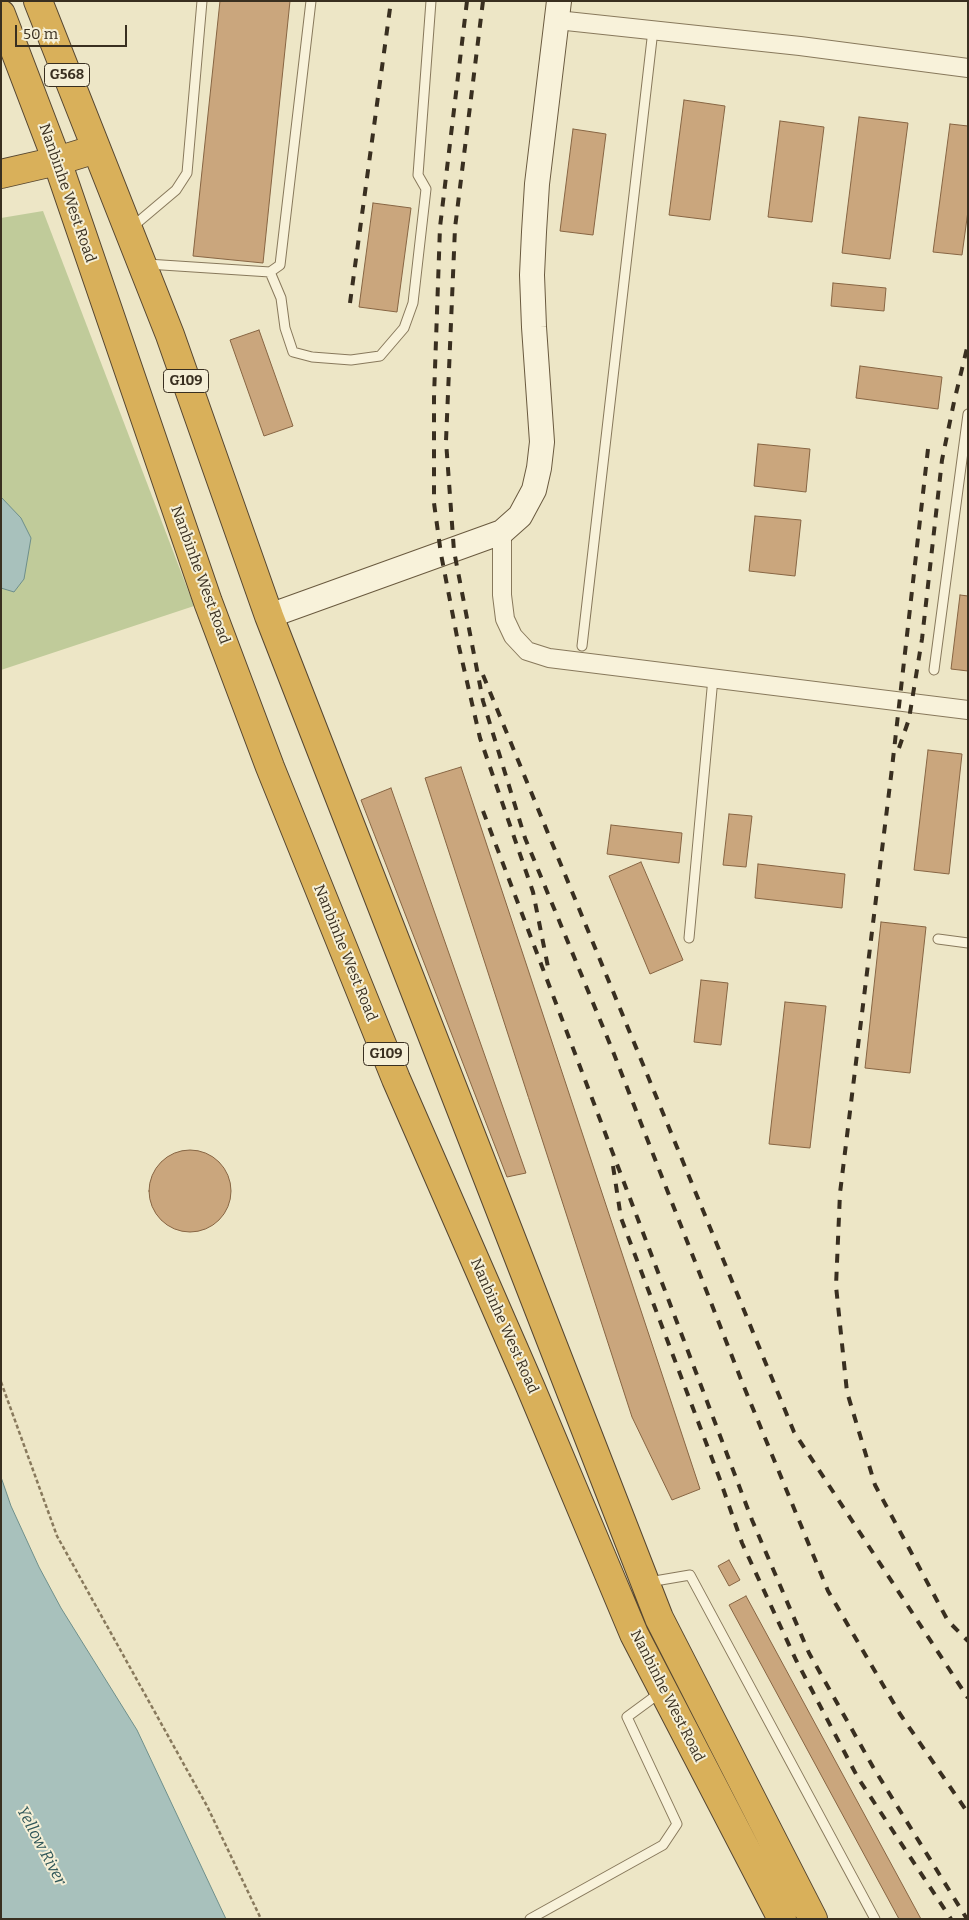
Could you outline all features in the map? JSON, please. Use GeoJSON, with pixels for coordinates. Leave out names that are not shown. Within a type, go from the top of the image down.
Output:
{"type":"FeatureCollection","features":[{"type":"Feature","properties":{"kind":"highway","name":"G568"},"geometry":{"type":"LineString","coordinates":[[38,1],[96,149]]}},
{"type":"Feature","properties":{"kind":"highway","name":"Nanbinhe West Road"},"geometry":{"type":"LineString","coordinates":[[1,14],[57,161],[208,602],[270,767],[396,1080],[530,1386],[646,1626],[814,1919]]}},
{"type":"Feature","properties":{"kind":"highway"},"geometry":{"type":"LineString","coordinates":[[1,174],[57,161],[96,149]]}},
{"type":"Feature","properties":{"kind":"highway","name":"G109"},"geometry":{"type":"LineString","coordinates":[[96,149],[170,335],[269,616]]}},
{"type":"Feature","properties":{"kind":"highway","name":"Nanbinhe West Road"},"geometry":{"type":"LineString","coordinates":[[269,616],[645,1583],[646,1626],[664,1690],[782,1919]]}},
{"type":"Feature","properties":{"kind":"street"},"geometry":{"type":"LineString","coordinates":[[269,616],[502,532],[520,516],[534,490],[542,442],[532,275],[534,232],[537,184],[558,10],[653,30],[800,46],[968,68]]}},
{"type":"Feature","properties":{"kind":"street"},"geometry":{"type":"LineString","coordinates":[[502,532],[502,595],[505,619],[513,636],[527,651],[549,658],[968,710]]}},
{"type":"Feature","properties":{"kind":"lane"},"geometry":{"type":"LineString","coordinates":[[129,230],[176,190],[187,173],[202,1]]}},
{"type":"Feature","properties":{"kind":"lane"},"geometry":{"type":"LineString","coordinates":[[142,264],[270,272],[280,265],[311,1]]}},
{"type":"Feature","properties":{"kind":"lane"},"geometry":{"type":"LineString","coordinates":[[270,272],[281,298],[285,328],[293,352],[312,357],[351,360],[380,356],[404,328],[412,303],[426,189],[418,175],[431,1]]}},
{"type":"Feature","properties":{"kind":"lane"},"geometry":{"type":"LineString","coordinates":[[582,646],[653,30]]}},
{"type":"Feature","properties":{"kind":"lane"},"geometry":{"type":"LineString","coordinates":[[934,670],[968,414]]}},
{"type":"Feature","properties":{"kind":"lane"},"geometry":{"type":"LineString","coordinates":[[689,938],[713,678]]}},
{"type":"Feature","properties":{"kind":"lane"},"geometry":{"type":"LineString","coordinates":[[938,939],[968,943]]}},
{"type":"Feature","properties":{"kind":"lane"},"geometry":{"type":"LineString","coordinates":[[645,1583],[690,1575],[875,1919]]}},
{"type":"Feature","properties":{"kind":"lane"},"geometry":{"type":"LineString","coordinates":[[530,1919],[663,1846],[677,1824],[627,1717],[664,1690]]}},
{"type":"Feature","properties":{"kind":"path"},"geometry":{"type":"LineString","coordinates":[[1,1382],[57,1536],[207,1806],[261,1919]]}},
{"type":"Feature","properties":{"kind":"green space"},"geometry":{"type":"Polygon","coordinates":[[[43,211],[194,606],[1,670],[1,218],[43,211]]]}},
{"type":"Feature","properties":{"kind":"water"},"geometry":{"type":"Polygon","coordinates":[[[1,497],[21,518],[31,538],[24,579],[14,592],[1,588],[1,497]]]}},
{"type":"Feature","properties":{"kind":"water","name":"Yellow River"},"geometry":{"type":"Polygon","coordinates":[[[1,1477],[11,1506],[39,1567],[61,1608],[137,1730],[226,1919],[1,1919],[1,1477]]]}},
{"type":"Feature","properties":{"kind":"building"},"geometry":{"type":"Polygon","coordinates":[[[220,1],[290,1],[263,263],[193,256],[220,1]]]}},
{"type":"Feature","properties":{"kind":"building"},"geometry":{"type":"Polygon","coordinates":[[[684,100],[725,106],[710,220],[669,215],[684,100]]]}},
{"type":"Feature","properties":{"kind":"building"},"geometry":{"type":"Polygon","coordinates":[[[859,117],[908,123],[890,259],[842,253],[859,117]]]}},
{"type":"Feature","properties":{"kind":"building"},"geometry":{"type":"Polygon","coordinates":[[[780,121],[824,127],[812,222],[768,217],[780,121]]]}},
{"type":"Feature","properties":{"kind":"building"},"geometry":{"type":"Polygon","coordinates":[[[950,124],[968,126],[968,211],[962,255],[933,252],[950,124]]]}},
{"type":"Feature","properties":{"kind":"building"},"geometry":{"type":"Polygon","coordinates":[[[573,129],[606,134],[593,235],[560,231],[573,129]]]}},
{"type":"Feature","properties":{"kind":"building"},"geometry":{"type":"Polygon","coordinates":[[[373,203],[411,208],[397,312],[359,307],[373,203]]]}},
{"type":"Feature","properties":{"kind":"building"},"geometry":{"type":"Polygon","coordinates":[[[833,283],[886,288],[884,311],[831,306],[833,283]]]}},
{"type":"Feature","properties":{"kind":"building"},"geometry":{"type":"Polygon","coordinates":[[[259,330],[293,426],[264,436],[230,340],[259,330]]]}},
{"type":"Feature","properties":{"kind":"building"},"geometry":{"type":"Polygon","coordinates":[[[860,366],[942,377],[938,409],[856,398],[860,366]]]}},
{"type":"Feature","properties":{"kind":"building"},"geometry":{"type":"Polygon","coordinates":[[[758,444],[810,449],[806,492],[754,486],[758,444]]]}},
{"type":"Feature","properties":{"kind":"building"},"geometry":{"type":"Polygon","coordinates":[[[755,516],[801,520],[795,576],[749,571],[755,516]]]}},
{"type":"Feature","properties":{"kind":"building"},"geometry":{"type":"Polygon","coordinates":[[[960,595],[968,596],[968,671],[951,669],[960,595]]]}},
{"type":"Feature","properties":{"kind":"building"},"geometry":{"type":"Polygon","coordinates":[[[928,750],[962,754],[949,874],[914,870],[928,750]]]}},
{"type":"Feature","properties":{"kind":"building"},"geometry":{"type":"Polygon","coordinates":[[[461,767],[700,1489],[672,1500],[632,1417],[425,778],[461,767]]]}},
{"type":"Feature","properties":{"kind":"building"},"geometry":{"type":"Polygon","coordinates":[[[391,788],[526,1173],[507,1177],[361,800],[391,788]]]}},
{"type":"Feature","properties":{"kind":"building"},"geometry":{"type":"Polygon","coordinates":[[[729,814],[752,816],[746,867],[723,865],[729,814]]]}},
{"type":"Feature","properties":{"kind":"building"},"geometry":{"type":"Polygon","coordinates":[[[611,825],[682,833],[679,863],[607,854],[611,825]]]}},
{"type":"Feature","properties":{"kind":"building"},"geometry":{"type":"Polygon","coordinates":[[[641,862],[683,960],[650,974],[609,876],[641,862]]]}},
{"type":"Feature","properties":{"kind":"building"},"geometry":{"type":"Polygon","coordinates":[[[758,864],[845,874],[842,908],[755,898],[758,864]]]}},
{"type":"Feature","properties":{"kind":"building"},"geometry":{"type":"Polygon","coordinates":[[[881,922],[926,927],[910,1073],[865,1068],[881,922]]]}},
{"type":"Feature","properties":{"kind":"building"},"geometry":{"type":"Polygon","coordinates":[[[701,980],[728,983],[721,1045],[694,1042],[701,980]]]}},
{"type":"Feature","properties":{"kind":"building"},"geometry":{"type":"Polygon","coordinates":[[[785,1002],[826,1006],[810,1148],[769,1144],[785,1002]]]}},
{"type":"Feature","properties":{"kind":"building"},"geometry":{"type":"Polygon","coordinates":[[[190,1150],[206,1154],[219,1162],[227,1175],[231,1191],[227,1207],[219,1220],[206,1228],[190,1232],[174,1228],[161,1220],[153,1207],[149,1191],[153,1175],[161,1162],[174,1154],[190,1150]]]}},
{"type":"Feature","properties":{"kind":"building"},"geometry":{"type":"Polygon","coordinates":[[[729,1560],[740,1580],[729,1586],[718,1566],[729,1560]]]}},
{"type":"Feature","properties":{"kind":"building"},"geometry":{"type":"Polygon","coordinates":[[[746,1596],[921,1919],[899,1919],[729,1605],[746,1596]]]}},
{"type":"Feature","properties":{"kind":"railway"},"geometry":{"type":"LineString","coordinates":[[350,303],[391,1]]}},
{"type":"Feature","properties":{"kind":"railway"},"geometry":{"type":"LineString","coordinates":[[467,1],[440,227],[434,397],[434,503],[441,554],[459,647],[480,738],[533,892],[549,972]]}},
{"type":"Feature","properties":{"kind":"railway"},"geometry":{"type":"LineString","coordinates":[[483,1],[455,228],[446,441],[454,551],[483,701],[525,838],[612,1049],[742,1382],[828,1591],[900,1714],[968,1813]]}},
{"type":"Feature","properties":{"kind":"railway"},"geometry":{"type":"LineString","coordinates":[[899,748],[909,719],[922,639],[942,460],[968,344]]}},
{"type":"Feature","properties":{"kind":"railway"},"geometry":{"type":"LineString","coordinates":[[928,449],[892,768],[840,1193],[836,1286],[847,1392],[875,1485],[948,1621],[968,1641]]}},
{"type":"Feature","properties":{"kind":"railway"},"geometry":{"type":"LineString","coordinates":[[483,675],[794,1432],[968,1698]]}},
{"type":"Feature","properties":{"kind":"railway"},"geometry":{"type":"LineString","coordinates":[[483,811],[752,1520],[809,1653],[873,1767],[967,1919]]}},
{"type":"Feature","properties":{"kind":"railway"},"geometry":{"type":"LineString","coordinates":[[613,1166],[621,1218],[742,1543],[796,1660],[858,1778],[951,1919]]}}]}
